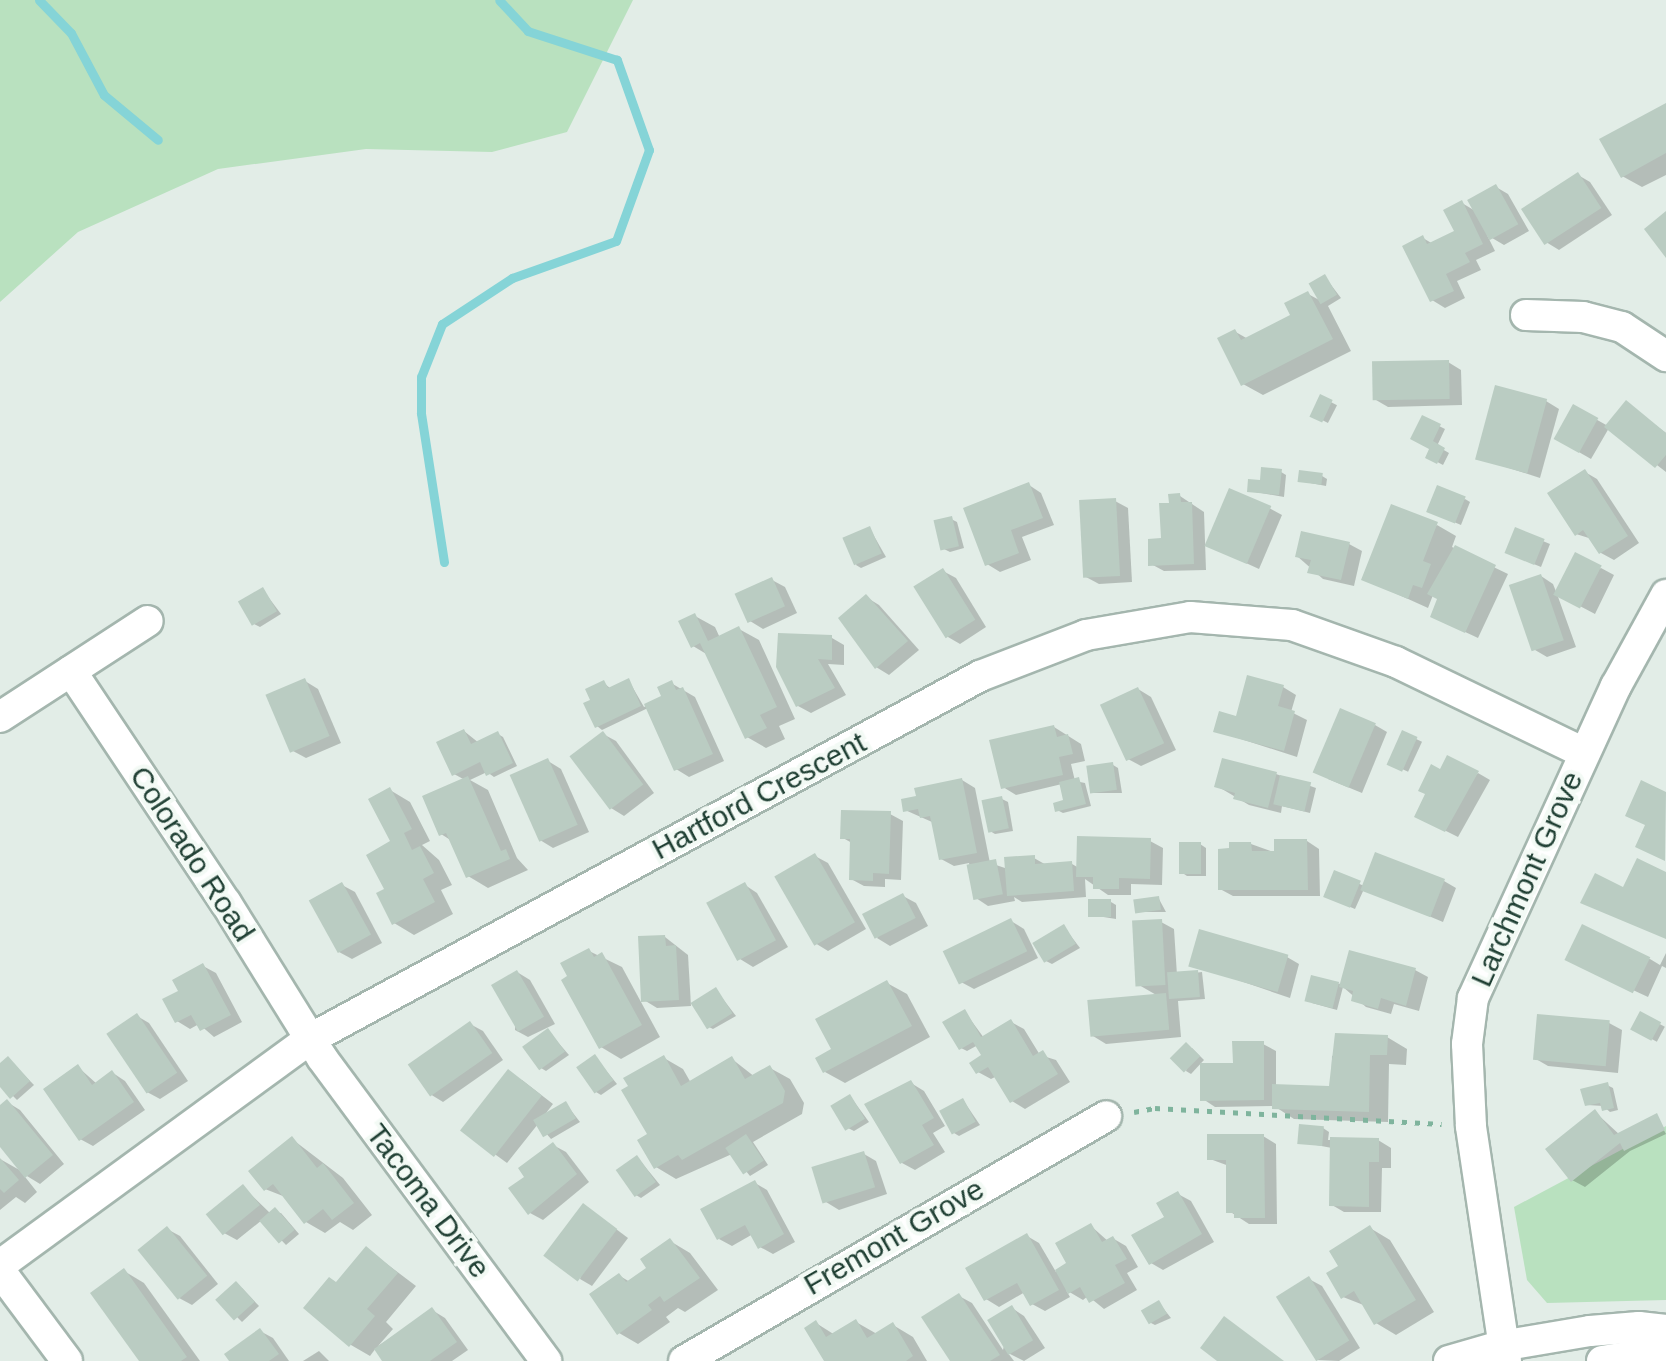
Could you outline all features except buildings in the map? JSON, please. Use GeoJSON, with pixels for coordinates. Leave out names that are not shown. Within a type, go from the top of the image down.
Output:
{"type":"FeatureCollection","features":[{"type":"Feature","properties":{"kind":"street"},"geometry":{"type":"LineString","coordinates":[[1526,315],[1583,317],[1622,327],[1666,356]]}},
{"type":"Feature","properties":{"kind":"street","name":"Larchmont Grove"},"geometry":{"type":"LineString","coordinates":[[1504,1353],[1471,1126],[1467,1044],[1473,998],[1584,753],[1642,633],[1666,594]]}},
{"type":"Feature","properties":{"kind":"street","name":"Hartford Crescent"},"geometry":{"type":"LineString","coordinates":[[0,1268],[310,1040],[980,676],[1035,652],[1120,627],[1190,617],[1292,625],[1396,662],[1584,753]]}},
{"type":"Feature","properties":{"kind":"street"},"geometry":{"type":"LineString","coordinates":[[0,717],[148,621]]}},
{"type":"Feature","properties":{"kind":"street","name":"Colorado Road"},"geometry":{"type":"LineString","coordinates":[[72,671],[226,903],[310,1040]]}},
{"type":"Feature","properties":{"kind":"street","name":"Tacoma Drive"},"geometry":{"type":"LineString","coordinates":[[310,1040],[546,1361]]}},
{"type":"Feature","properties":{"kind":"street","name":"Fremont Grove"},"geometry":{"type":"LineString","coordinates":[[684,1361],[1106,1116]]}},
{"type":"Feature","properties":{"kind":"street"},"geometry":{"type":"LineString","coordinates":[[0,1268],[67,1361]]}},
{"type":"Feature","properties":{"kind":"street"},"geometry":{"type":"LineString","coordinates":[[1449,1361],[1504,1353],[1590,1331],[1639,1326],[1666,1330]]}},
{"type":"Feature","properties":{"kind":"street"},"geometry":{"type":"LineString","coordinates":[[1602,1361],[1666,1351]]}},
{"type":"Feature","properties":{"kind":"path"},"geometry":{"type":"LineString","coordinates":[[1106,1116],[1155,1108],[1471,1126]]}},
{"type":"Feature","properties":{"kind":"green space"},"geometry":{"type":"Polygon","coordinates":[[[0,0],[633,0],[567,132],[492,152],[366,149],[218,169],[78,232],[0,302],[0,0]]]}},
{"type":"Feature","properties":{"kind":"green space"},"geometry":{"type":"Polygon","coordinates":[[[1666,1126],[1666,1300],[1547,1303],[1527,1280],[1514,1207],[1666,1126]]]}},
{"type":"Feature","properties":{"kind":"waterway"},"geometry":{"type":"LineString","coordinates":[[39,0],[71,33],[104,95],[158,140]]}},
{"type":"Feature","properties":{"kind":"waterway"},"geometry":{"type":"LineString","coordinates":[[444,562],[421,413],[421,377],[442,324],[512,278],[616,241],[649,150],[617,60],[528,31],[499,0]]}}]}
